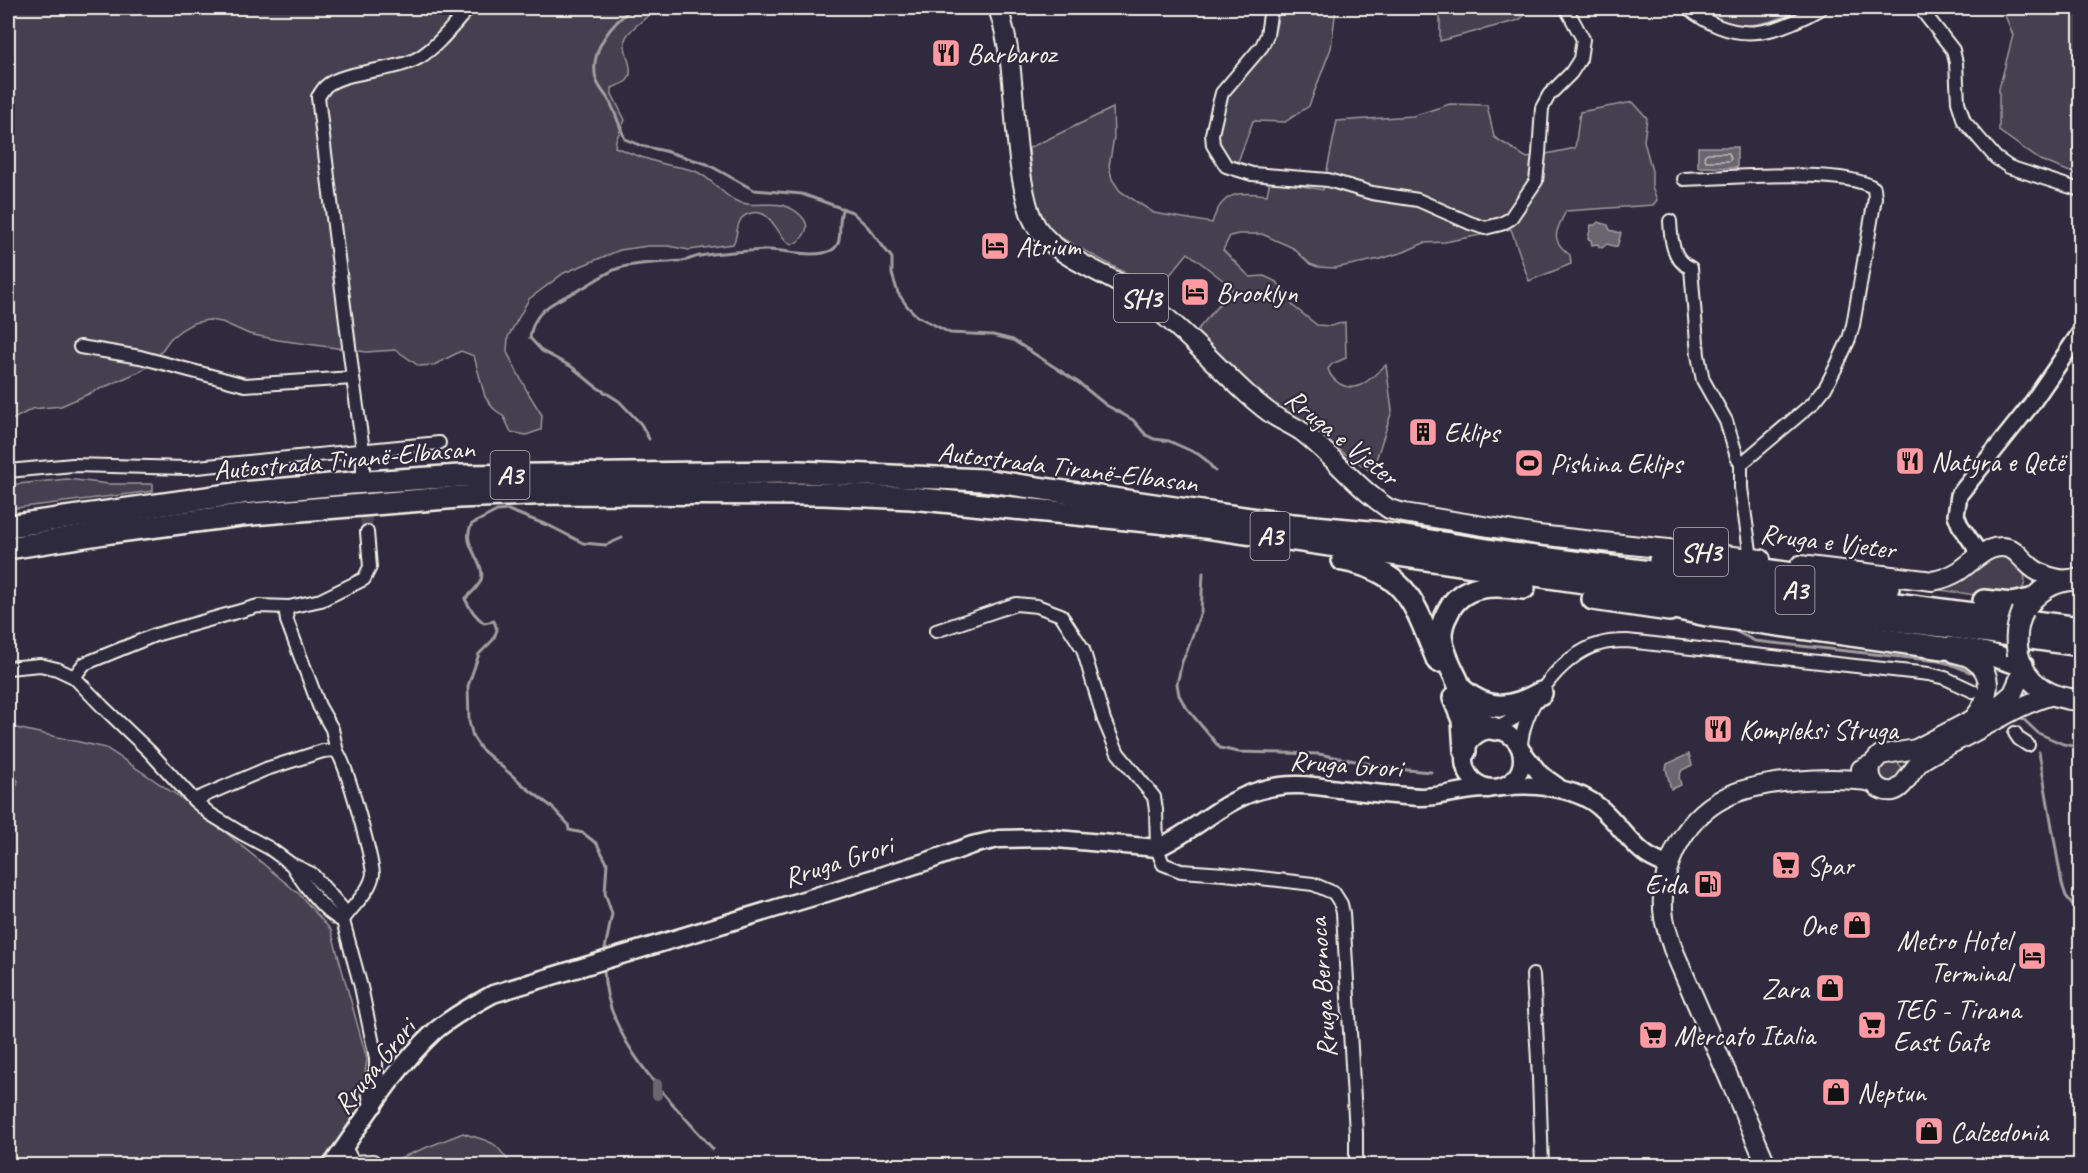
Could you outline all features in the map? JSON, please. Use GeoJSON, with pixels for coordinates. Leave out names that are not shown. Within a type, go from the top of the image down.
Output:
{"type":"FeatureCollection","features":[{"type":"Feature","properties":{"kind":"highway","name":"Autostrada Tiranë-Elbasan"},"geometry":{"type":"LineString","coordinates":[[8,526],[242,494],[460,476],[799,472],[983,480],[1259,520],[1380,533],[1513,554],[2080,628]]}},
{"type":"Feature","properties":{"kind":"highway","name":"Autostrada Tiranë-Elbasan"},"geometry":{"type":"LineString","coordinates":[[8,548],[241,515],[459,496],[555,493],[823,494],[911,498],[1020,507],[1227,531],[1529,575],[2080,645]]}},
{"type":"Feature","properties":{"kind":"highway"},"geometry":{"type":"LineString","coordinates":[[1227,531],[1241,539],[1268,548],[1370,566],[1390,576],[1399,584],[1420,620],[1461,714],[1465,737],[1464,752]]}},
{"type":"Feature","properties":{"kind":"highway"},"geometry":{"type":"LineString","coordinates":[[1513,554],[1549,552],[1690,562],[1751,568],[2002,604],[2029,603]]}},
{"type":"Feature","properties":{"kind":"highway"},"geometry":{"type":"LineString","coordinates":[[1529,575],[1707,615]]}},
{"type":"Feature","properties":{"kind":"highway"},"geometry":{"type":"LineString","coordinates":[[2073,580],[2045,588],[2029,603],[2017,626],[2016,642],[2021,663],[2034,683],[2066,698],[2080,712]]}},
{"type":"Feature","properties":{"kind":"highway"},"geometry":{"type":"LineString","coordinates":[[1496,729],[1488,727],[1468,706],[1442,640],[1442,628],[1448,610],[1456,599],[1465,592],[1482,586],[1517,587],[1944,648],[1967,649],[1994,654],[2021,663]]}},
{"type":"Feature","properties":{"kind":"highway"},"geometry":{"type":"LineString","coordinates":[[1459,685],[1464,692],[1476,700],[1497,706],[1522,703],[1541,693]]}},
{"type":"Feature","properties":{"kind":"main road","name":"Rruga e Vjeter"},"geometry":{"type":"LineString","coordinates":[[998,8],[1012,71],[1023,185],[1031,217],[1037,230],[1060,251],[1104,274],[1143,299],[1262,407],[1299,429],[1378,501],[1389,508],[1404,513],[1538,535],[1933,581],[1947,578],[1980,554],[1993,548],[2006,548],[2013,550],[2027,564],[2046,576],[2073,580]]}},
{"type":"Feature","properties":{"kind":"main road"},"geometry":{"type":"LineString","coordinates":[[2027,564],[2029,603]]}},
{"type":"Feature","properties":{"kind":"main road"},"geometry":{"type":"LineString","coordinates":[[1944,648],[1973,660],[1981,667],[1987,678],[1988,694],[1984,706],[1972,719]]}},
{"type":"Feature","properties":{"kind":"main road"},"geometry":{"type":"LineString","coordinates":[[1896,754],[1916,749],[2005,702],[2013,693],[2021,663]]}},
{"type":"Feature","properties":{"kind":"main road"},"geometry":{"type":"LineString","coordinates":[[1767,1166],[1667,930],[1664,900],[1669,866],[1676,847],[1690,827],[1710,807],[1724,798],[1752,787],[1841,779],[1873,782],[1885,790],[1894,790],[1905,783],[1908,775],[1923,760],[2026,705],[2066,698]]}},
{"type":"Feature","properties":{"kind":"main road"},"geometry":{"type":"LineString","coordinates":[[1430,797],[1451,783],[1464,752],[1476,735],[1496,729],[1508,734],[1516,741],[1540,774],[1565,791],[1591,801],[1643,852],[1669,866]]}},
{"type":"Feature","properties":{"kind":"main road"},"geometry":{"type":"LineString","coordinates":[[1464,752],[1463,761],[1468,775],[1479,785],[1497,788],[1513,780],[1519,771],[1522,761],[1521,750]]}},
{"type":"Feature","properties":{"kind":"main road"},"geometry":{"type":"LineString","coordinates":[[1841,779],[1872,764],[1880,755],[1888,752],[1896,754],[1906,762],[1908,775]]}},
{"type":"Feature","properties":{"kind":"main road"},"geometry":{"type":"LineString","coordinates":[[1872,764],[1870,772],[1873,782]]}},
{"type":"Feature","properties":{"kind":"main road","name":"Rruga Grori"},"geometry":{"type":"LineString","coordinates":[[331,1166],[374,1106],[384,1076],[404,1064],[436,1031],[469,1007],[493,994],[823,894],[928,861],[972,844],[999,839],[1046,838],[1157,848],[1173,841],[1229,802],[1279,785],[1315,786],[1430,797],[1463,790],[1525,784],[1565,791]]}},
{"type":"Feature","properties":{"kind":"street"},"geometry":{"type":"LineString","coordinates":[[363,473],[363,450],[318,98],[327,84],[419,58],[470,8]]}},
{"type":"Feature","properties":{"kind":"street"},"geometry":{"type":"LineString","coordinates":[[1271,8],[1267,35],[1262,46],[1222,93],[1212,134],[1213,145],[1226,166],[1252,174],[1328,180],[1372,193],[1418,200],[1485,228],[1510,219],[1536,181],[1542,108],[1549,95],[1576,65],[1582,47],[1582,39],[1566,8]]}},
{"type":"Feature","properties":{"kind":"street"},"geometry":{"type":"LineString","coordinates":[[1688,8],[1702,19],[1721,27],[1739,32],[1756,33],[1790,25],[1821,8]]}},
{"type":"Feature","properties":{"kind":"street"},"geometry":{"type":"LineString","coordinates":[[1920,8],[1953,50],[1958,102],[1964,120],[1996,158],[2009,167],[2080,190]]}},
{"type":"Feature","properties":{"kind":"street"},"geometry":{"type":"LineString","coordinates":[[1684,179],[1817,175],[1859,180],[1874,188],[1875,198],[1853,325],[1835,369],[1825,388],[1813,403],[1797,419],[1758,448],[1741,464]]}},
{"type":"Feature","properties":{"kind":"street"},"geometry":{"type":"LineString","coordinates":[[1671,221],[1672,245],[1683,265],[1691,268],[1698,355],[1703,380],[1726,421],[1741,464],[1741,488],[1750,558]]}},
{"type":"Feature","properties":{"kind":"street"},"geometry":{"type":"LineString","coordinates":[[1980,554],[1960,525],[1956,515],[1959,495],[2030,406],[2080,333]]}},
{"type":"Feature","properties":{"kind":"street"},"geometry":{"type":"LineString","coordinates":[[80,346],[140,357],[245,386],[353,378]]}},
{"type":"Feature","properties":{"kind":"street"},"geometry":{"type":"LineString","coordinates":[[8,471],[73,465],[187,468],[439,443]]}},
{"type":"Feature","properties":{"kind":"street"},"geometry":{"type":"LineString","coordinates":[[74,677],[84,664],[155,635],[258,606],[289,607],[321,600],[364,579],[370,567],[367,532]]}},
{"type":"Feature","properties":{"kind":"street"},"geometry":{"type":"LineString","coordinates":[[936,632],[1016,604],[1037,606],[1062,615],[1083,649],[1104,720],[1118,753],[1154,796],[1157,848]]}},
{"type":"Feature","properties":{"kind":"street"},"geometry":{"type":"LineString","coordinates":[[289,607],[286,613],[287,621],[319,706],[332,729],[338,752],[344,763],[373,874],[370,886],[352,906],[343,921]]}},
{"type":"Feature","properties":{"kind":"street"},"geometry":{"type":"LineString","coordinates":[[1521,750],[1529,711],[1541,693],[1564,664],[1598,644],[1621,641],[1929,674],[1973,691]]}},
{"type":"Feature","properties":{"kind":"street"},"geometry":{"type":"LineString","coordinates":[[8,668],[40,666],[57,669],[74,677],[210,814],[270,848],[291,864],[312,874],[342,908],[343,921],[384,1076]]}},
{"type":"Feature","properties":{"kind":"street"},"geometry":{"type":"LineString","coordinates":[[1496,729],[1515,718],[1541,693]]}},
{"type":"Feature","properties":{"kind":"street"},"geometry":{"type":"LineString","coordinates":[[2015,733],[2028,745]]}},
{"type":"Feature","properties":{"kind":"street"},"geometry":{"type":"LineString","coordinates":[[194,800],[275,766],[323,751],[338,752]]}},
{"type":"Feature","properties":{"kind":"street","name":"Rruga Bernoca"},"geometry":{"type":"LineString","coordinates":[[1157,848],[1163,864],[1181,871],[1224,873],[1313,884],[1334,893],[1339,898],[1343,913],[1356,1166]]}},
{"type":"Feature","properties":{"kind":"street"},"geometry":{"type":"LineString","coordinates":[[1533,975],[1542,1166]]}},
{"type":"Feature","properties":{"kind":"street"},"geometry":{"type":"LineString","coordinates":[[345,1147],[358,1164]]}},
{"type":"Feature","properties":{"kind":"street"},"geometry":{"type":"LineString","coordinates":[[338,1166],[358,1164]]}},
{"type":"Feature","properties":{"kind":"shaded area"},"geometry":{"type":"Polygon","coordinates":[[[8,8],[657,8],[626,37],[625,48],[630,67],[629,78],[612,88],[612,94],[625,120],[615,147],[655,161],[695,171],[736,201],[753,205],[776,204],[787,207],[801,215],[807,228],[801,239],[791,245],[769,219],[759,213],[752,213],[741,219],[733,244],[689,250],[668,246],[648,246],[620,250],[564,273],[529,299],[508,337],[507,352],[542,415],[541,430],[526,435],[511,432],[504,417],[485,397],[474,356],[461,351],[434,365],[419,366],[396,350],[366,352],[278,340],[249,334],[222,322],[208,320],[193,323],[181,330],[170,339],[153,363],[141,371],[61,406],[32,409],[8,422],[8,8]]]}},
{"type":"Feature","properties":{"kind":"shaded area"},"geometry":{"type":"Polygon","coordinates":[[[1279,8],[1336,8],[1331,48],[1309,106],[1285,122],[1253,121],[1236,167],[1226,160],[1220,151],[1217,127],[1219,114],[1230,94],[1254,66],[1269,43],[1276,27],[1279,8]]]}},
{"type":"Feature","properties":{"kind":"shaded area"},"geometry":{"type":"Polygon","coordinates":[[[1440,8],[1533,8],[1519,20],[1440,41],[1440,8]]]}},
{"type":"Feature","properties":{"kind":"shaded area"},"geometry":{"type":"Polygon","coordinates":[[[1698,8],[1802,8],[1776,20],[1749,25],[1723,22],[1698,8]]]}},
{"type":"Feature","properties":{"kind":"shaded area"},"geometry":{"type":"Polygon","coordinates":[[[2002,8],[2080,8],[2080,176],[2040,160],[1999,131],[1999,89],[2013,35],[2002,8]]]}},
{"type":"Feature","properties":{"kind":"shaded area"},"geometry":{"type":"Polygon","coordinates":[[[1633,102],[1647,118],[1644,141],[1652,171],[1652,186],[1657,200],[1653,205],[1566,211],[1556,234],[1559,244],[1570,255],[1571,264],[1529,281],[1511,229],[1445,242],[1424,243],[1380,259],[1335,268],[1310,264],[1293,248],[1262,234],[1230,236],[1223,250],[1250,277],[1264,276],[1277,282],[1293,306],[1317,325],[1331,326],[1345,322],[1346,358],[1332,364],[1328,369],[1336,381],[1347,387],[1359,386],[1386,365],[1392,411],[1372,472],[1261,396],[1194,334],[1233,288],[1188,253],[1154,294],[1127,274],[1049,231],[1034,197],[1029,148],[1113,108],[1114,137],[1109,166],[1112,179],[1120,191],[1154,213],[1212,223],[1216,212],[1226,199],[1239,194],[1267,195],[1270,180],[1323,190],[1337,121],[1413,116],[1450,104],[1487,105],[1494,137],[1527,158],[1575,148],[1580,112],[1633,102]]]}},
{"type":"Feature","properties":{"kind":"shaded area"},"geometry":{"type":"Polygon","coordinates":[[[67,479],[109,484],[153,484],[153,491],[8,509],[8,485],[67,479]]]}},
{"type":"Feature","properties":{"kind":"shaded area"},"geometry":{"type":"Polygon","coordinates":[[[2002,552],[2022,570],[2025,580],[2020,593],[1997,598],[1933,589],[1985,558],[2002,552]]]}},
{"type":"Feature","properties":{"kind":"shaded area"},"geometry":{"type":"Polygon","coordinates":[[[8,726],[106,748],[199,810],[299,894],[331,930],[367,1059],[360,1107],[350,1128],[324,1165],[8,1165],[8,801],[12,799],[18,781],[8,769],[8,726]]]}},
{"type":"Feature","properties":{"kind":"shaded area"},"geometry":{"type":"Polygon","coordinates":[[[1894,759],[1901,766],[1902,771],[1894,783],[1879,780],[1877,766],[1894,759]]]}},
{"type":"Feature","properties":{"kind":"shaded area"},"geometry":{"type":"Polygon","coordinates":[[[463,1133],[495,1145],[508,1161],[515,1165],[382,1165],[463,1133]]]}},
{"type":"Feature","properties":{"kind":"water"},"geometry":{"type":"Polygon","coordinates":[[[1698,147],[1737,147],[1737,168],[1698,167],[1698,147]]]}},
{"type":"Feature","properties":{"kind":"water"},"geometry":{"type":"Polygon","coordinates":[[[1598,222],[1608,225],[1610,230],[1621,233],[1617,247],[1607,244],[1602,248],[1598,244],[1592,245],[1591,240],[1588,239],[1591,225],[1598,222]]]}},
{"type":"Feature","properties":{"kind":"water"},"geometry":{"type":"Polygon","coordinates":[[[1689,754],[1692,765],[1682,770],[1679,777],[1681,785],[1671,789],[1667,764],[1689,754]]]}},
{"type":"Feature","properties":{"kind":"waterway"},"geometry":{"type":"LineString","coordinates":[[633,8],[617,22],[604,39],[599,48],[595,69],[597,83],[611,104],[625,139],[707,164],[754,190],[802,194],[852,212],[867,226],[892,258],[892,274],[898,293],[917,316],[950,333],[993,335],[1013,340],[1079,383],[1106,405],[1133,420],[1146,435],[1154,439],[1169,441],[1198,454],[1215,471]]}},
{"type":"Feature","properties":{"kind":"waterway"},"geometry":{"type":"LineString","coordinates":[[649,439],[641,424],[619,401],[595,386],[572,367],[542,351],[530,338],[532,328],[541,313],[554,302],[604,275],[627,266],[682,261],[700,256],[734,252],[769,250],[809,254],[825,253],[836,247],[843,208]]}},
{"type":"Feature","properties":{"kind":"waterway"},"geometry":{"type":"LineString","coordinates":[[604,954],[612,914],[605,893],[607,863],[597,844],[583,833],[569,830],[568,824],[552,807],[481,749],[473,737],[469,721],[468,686],[479,654],[493,640],[497,630],[494,621],[484,623],[478,618],[465,599],[478,586],[482,573],[471,546],[469,532],[472,524],[497,511],[508,510],[552,527],[583,543],[606,545],[622,538]]}},
{"type":"Feature","properties":{"kind":"waterway"},"geometry":{"type":"LineString","coordinates":[[1203,573],[1201,612],[1182,662],[1177,684],[1179,695],[1185,706],[1220,748],[1238,752],[1319,754],[1396,769],[1431,772]]}},
{"type":"Feature","properties":{"kind":"waterway"},"geometry":{"type":"LineString","coordinates":[[1727,627],[1755,641],[1938,661],[1970,672]]}},
{"type":"Feature","properties":{"kind":"waterway"},"geometry":{"type":"LineString","coordinates":[[2020,716],[2038,733],[2063,744],[2078,747]]}},
{"type":"Feature","properties":{"kind":"waterway"},"geometry":{"type":"LineString","coordinates":[[2039,752],[2062,884],[2066,896],[2080,914]]}},
{"type":"Feature","properties":{"kind":"waterway"},"geometry":{"type":"LineString","coordinates":[[604,967],[607,993],[615,1018],[627,1042],[659,1088],[713,1149]]}},
{"type":"Feature","properties":{"kind":"waterway"},"geometry":{"type":"LineString","coordinates":[[657,1084],[657,1095]]}},
{"type":"Feature","properties":{"kind":"tunnel"},"geometry":{"type":"LineString","coordinates":[[363,477],[367,532]]}},
{"type":"Feature","properties":{"kind":"place","name":"Barbaroz"},"geometry":{"type":"Point","coordinates":[946,53]}},
{"type":"Feature","properties":{"kind":"place","name":"Atrium"},"geometry":{"type":"Point","coordinates":[995,246]}},
{"type":"Feature","properties":{"kind":"place","name":"Brooklyn"},"geometry":{"type":"Point","coordinates":[1195,292]}},
{"type":"Feature","properties":{"kind":"place","name":"Eklips"},"geometry":{"type":"Point","coordinates":[1423,432]}},
{"type":"Feature","properties":{"kind":"place","name":"Natyra e Qetë"},"geometry":{"type":"Point","coordinates":[1910,461]}},
{"type":"Feature","properties":{"kind":"place","name":"Pishina Eklips"},"geometry":{"type":"Point","coordinates":[1529,463]}},
{"type":"Feature","properties":{"kind":"place","name":"Kompleksi Struga"},"geometry":{"type":"Point","coordinates":[1718,729]}},
{"type":"Feature","properties":{"kind":"place","name":"Spar"},"geometry":{"type":"Point","coordinates":[1786,865]}},
{"type":"Feature","properties":{"kind":"place","name":"Eida"},"geometry":{"type":"Point","coordinates":[1708,884]}},
{"type":"Feature","properties":{"kind":"place","name":"One"},"geometry":{"type":"Point","coordinates":[1857,925]}},
{"type":"Feature","properties":{"kind":"place","name":"Metro Hotel Terminal"},"geometry":{"type":"Point","coordinates":[2032,956]}},
{"type":"Feature","properties":{"kind":"place","name":"Zara"},"geometry":{"type":"Point","coordinates":[1830,988]}},
{"type":"Feature","properties":{"kind":"place","name":"TEG - Tirana East Gate"},"geometry":{"type":"Point","coordinates":[1872,1025]}},
{"type":"Feature","properties":{"kind":"place","name":"Mercato Italia"},"geometry":{"type":"Point","coordinates":[1653,1035]}},
{"type":"Feature","properties":{"kind":"place","name":"Neptun"},"geometry":{"type":"Point","coordinates":[1836,1092]}},
{"type":"Feature","properties":{"kind":"place","name":"Calzedonia"},"geometry":{"type":"Point","coordinates":[1929,1131]}}]}
